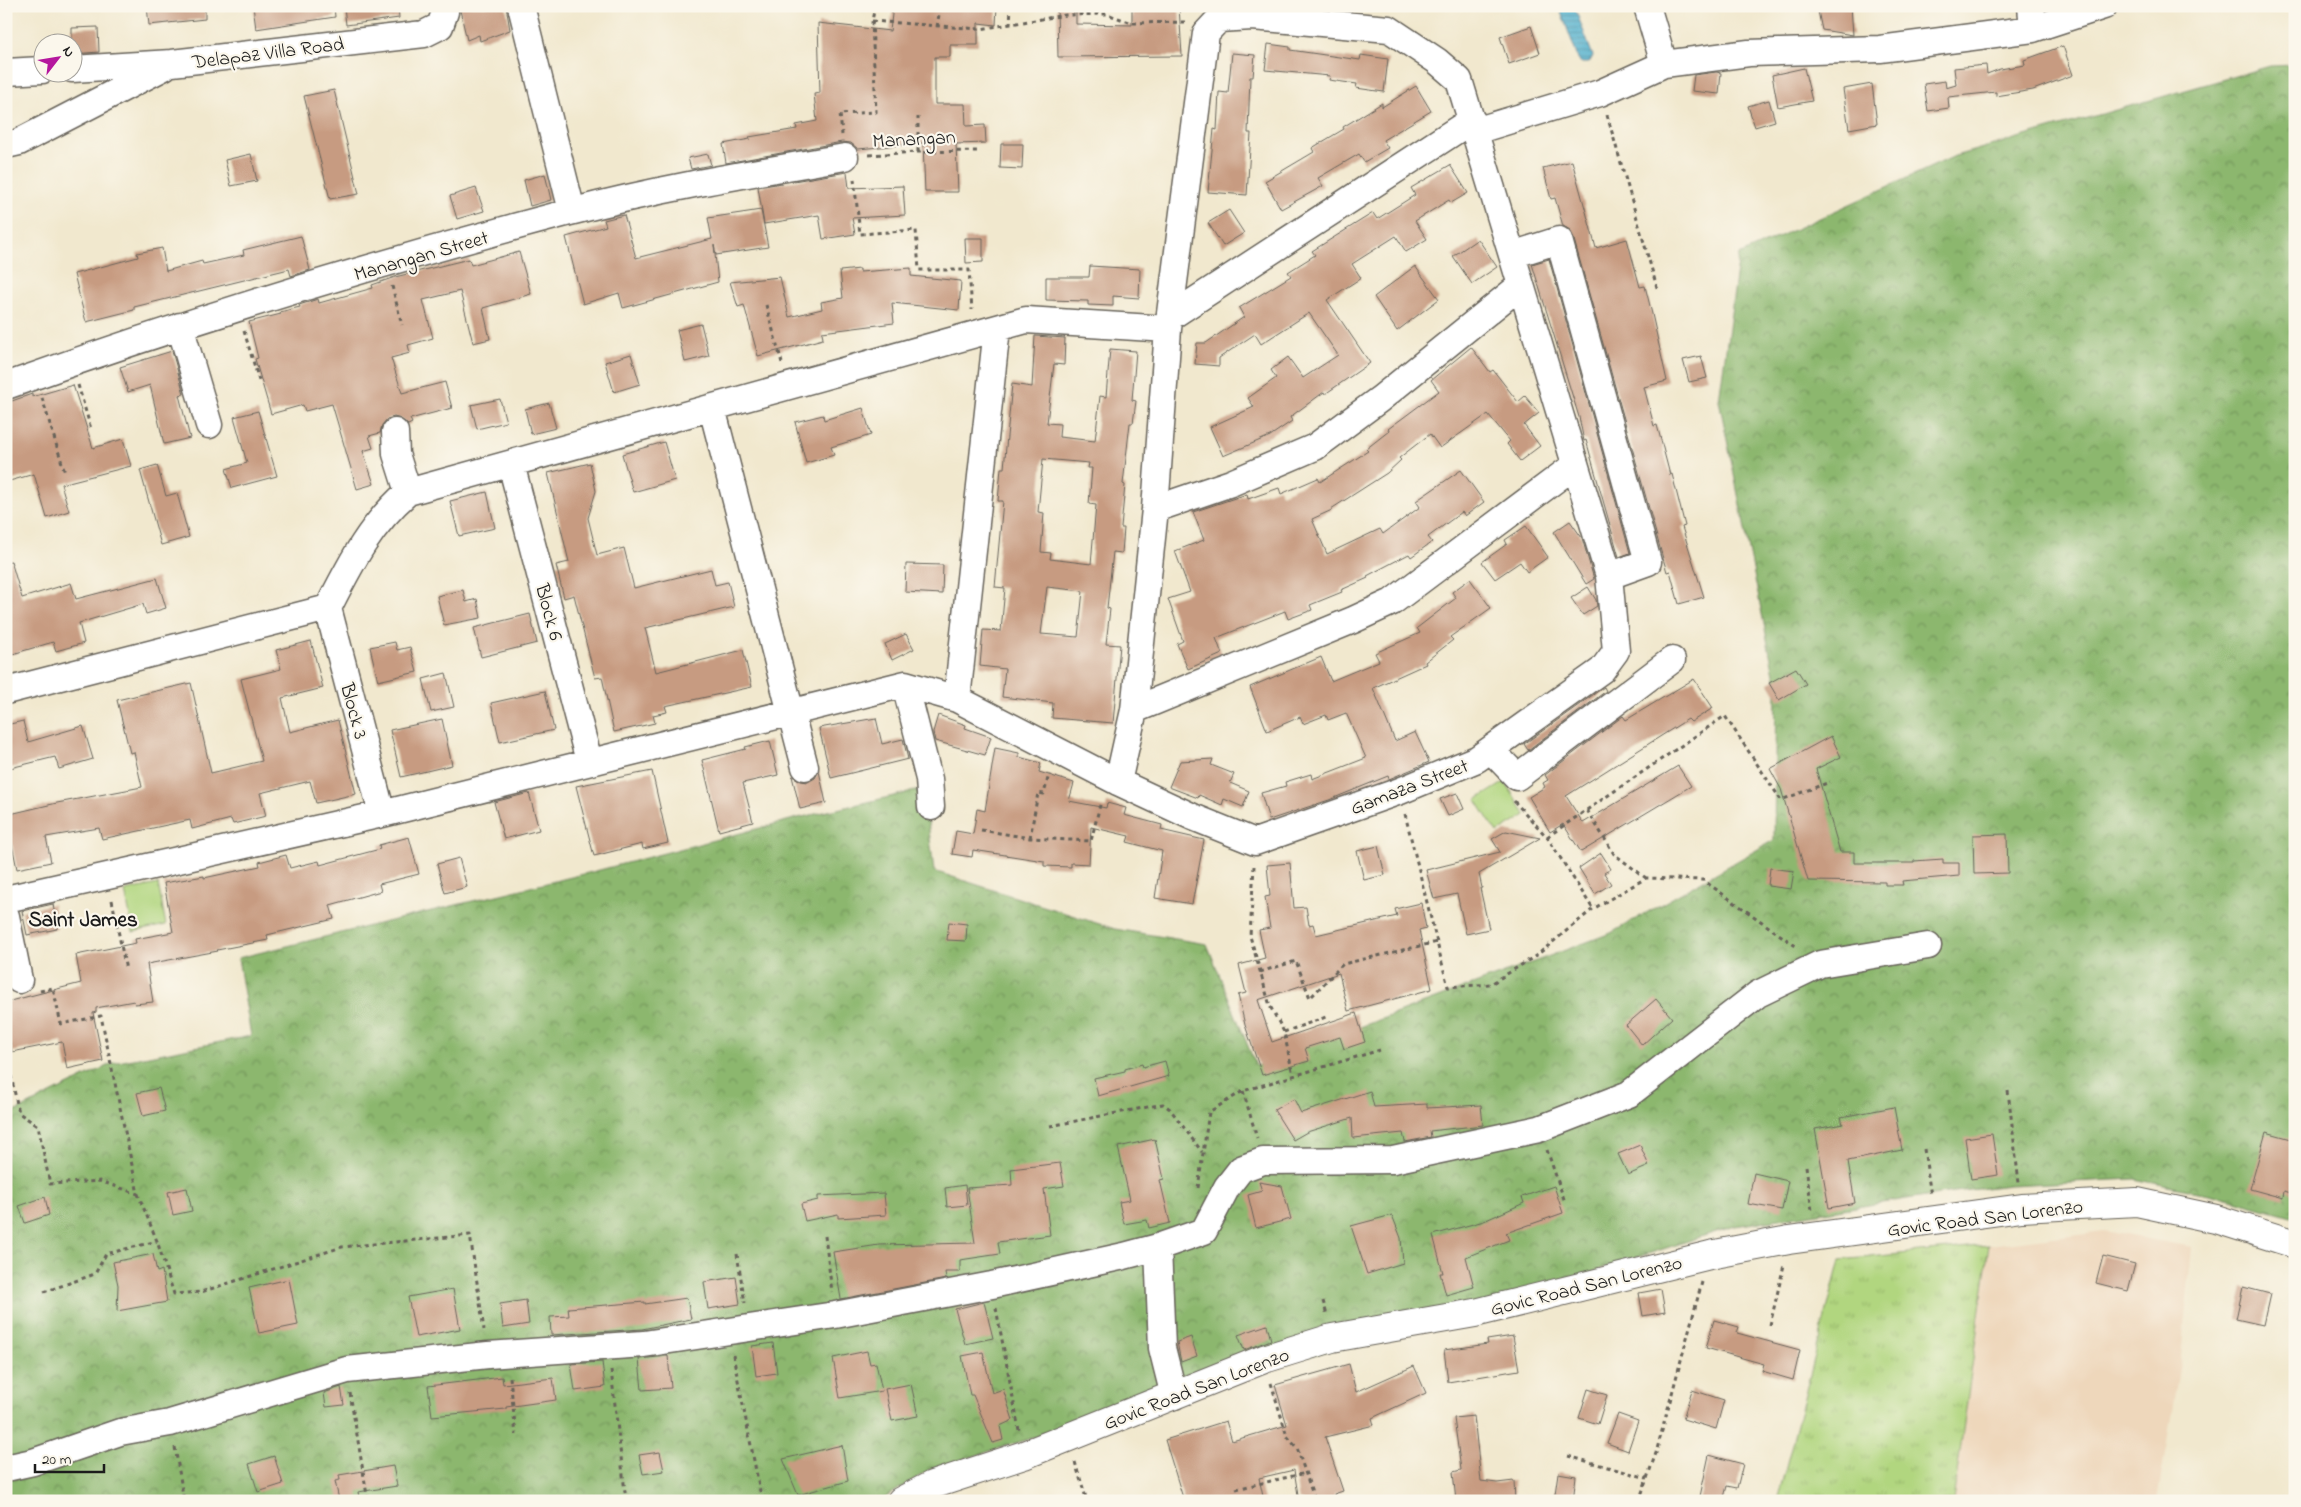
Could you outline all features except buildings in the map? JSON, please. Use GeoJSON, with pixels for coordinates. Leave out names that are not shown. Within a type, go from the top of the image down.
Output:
{"type":"FeatureCollection","features":[{"type":"Feature","properties":{"kind":"main road","name":"Govic Road San Lorenzo"},"geometry":{"type":"LineString","coordinates":[[900,1501],[932,1485],[1024,1455],[1264,1359],[1332,1338],[1475,1313],[1710,1255],[1789,1240],[1935,1222],[2022,1208],[2137,1202],[2216,1219],[2295,1244]]}},
{"type":"Feature","properties":{"kind":"street","name":"Delapaz Villa Road"},"geometry":{"type":"LineString","coordinates":[[82,68],[172,63],[424,34],[440,26],[445,12],[444,6]]}},
{"type":"Feature","properties":{"kind":"street"},"geometry":{"type":"LineString","coordinates":[[521,6],[572,212]]}},
{"type":"Feature","properties":{"kind":"street"},"geometry":{"type":"LineString","coordinates":[[1646,6],[1664,64]]}},
{"type":"Feature","properties":{"kind":"street"},"geometry":{"type":"LineString","coordinates":[[6,691],[328,608],[357,552],[388,510],[408,492],[1026,320],[1169,323],[1474,126],[1600,93],[1664,64],[1749,53],[1880,49],[2032,18],[2104,6]]}},
{"type":"Feature","properties":{"kind":"street","name":"Gamaza Street"},"geometry":{"type":"LineString","coordinates":[[1112,779],[1134,710],[1155,509],[1169,323],[1206,33],[1219,19],[1252,17],[1389,30],[1437,61],[1459,80],[1609,576],[1616,651],[1604,666],[1477,759],[1400,791],[1256,842]]}},
{"type":"Feature","properties":{"kind":"street"},"geometry":{"type":"LineString","coordinates":[[6,144],[19,142],[172,63]]}},
{"type":"Feature","properties":{"kind":"street"},"geometry":{"type":"LineString","coordinates":[[6,72],[32,71]]}},
{"type":"Feature","properties":{"kind":"street","name":"Manangan Street"},"geometry":{"type":"LineString","coordinates":[[6,386],[238,308],[572,212],[739,175],[848,157]]}},
{"type":"Feature","properties":{"kind":"street"},"geometry":{"type":"LineString","coordinates":[[1512,254],[1559,240],[1648,562],[1609,576]]}},
{"type":"Feature","properties":{"kind":"street"},"geometry":{"type":"LineString","coordinates":[[1155,509],[1231,482],[1315,447],[1380,399],[1521,286]]}},
{"type":"Feature","properties":{"kind":"street"},"geometry":{"type":"LineString","coordinates":[[180,326],[209,425]]}},
{"type":"Feature","properties":{"kind":"street"},"geometry":{"type":"LineString","coordinates":[[957,699],[986,331]]}},
{"type":"Feature","properties":{"kind":"street"},"geometry":{"type":"LineString","coordinates":[[712,408],[789,713],[805,767]]}},
{"type":"Feature","properties":{"kind":"street"},"geometry":{"type":"LineString","coordinates":[[395,432],[396,454],[408,492]]}},
{"type":"Feature","properties":{"kind":"street","name":"Block 6"},"geometry":{"type":"LineString","coordinates":[[511,464],[589,761]]}},
{"type":"Feature","properties":{"kind":"street"},"geometry":{"type":"LineString","coordinates":[[1134,710],[1353,620],[1392,602],[1575,465]]}},
{"type":"Feature","properties":{"kind":"street","name":"Block 3"},"geometry":{"type":"LineString","coordinates":[[328,608],[382,814]]}},
{"type":"Feature","properties":{"kind":"street"},"geometry":{"type":"LineString","coordinates":[[1491,750],[1517,776],[1628,695],[1672,660]]}},
{"type":"Feature","properties":{"kind":"street"},"geometry":{"type":"LineString","coordinates":[[1604,666],[1628,695]]}},
{"type":"Feature","properties":{"kind":"street"},"geometry":{"type":"LineString","coordinates":[[905,684],[929,780],[931,807]]}},
{"type":"Feature","properties":{"kind":"street"},"geometry":{"type":"LineString","coordinates":[[6,899],[382,814],[589,761],[905,684],[957,699],[1112,779],[1193,817],[1256,842]]}},
{"type":"Feature","properties":{"kind":"street"},"geometry":{"type":"LineString","coordinates":[[6,916],[19,980]]}},
{"type":"Feature","properties":{"kind":"street"},"geometry":{"type":"LineString","coordinates":[[6,1468],[33,1462],[120,1432],[170,1422],[347,1370],[498,1354],[644,1344],[738,1328],[835,1315],[992,1285],[1158,1247],[1204,1231],[1227,1187],[1241,1169],[1263,1161],[1393,1160],[1539,1129],[1629,1094],[1758,994],[1820,964],[1928,946]]}},
{"type":"Feature","properties":{"kind":"street"},"geometry":{"type":"LineString","coordinates":[[1158,1247],[1162,1348],[1174,1396]]}},
{"type":"Feature","properties":{"kind":"path","name":"Manangan"},"geometry":{"type":"LineString","coordinates":[[875,6],[872,21],[876,112],[840,114],[860,234],[916,230],[919,270],[969,270],[986,331]]}},
{"type":"Feature","properties":{"kind":"path"},"geometry":{"type":"LineString","coordinates":[[1010,25],[1011,6]]}},
{"type":"Feature","properties":{"kind":"path"},"geometry":{"type":"LineString","coordinates":[[937,27],[940,8]]}},
{"type":"Feature","properties":{"kind":"path"},"geometry":{"type":"LineString","coordinates":[[872,21],[980,29],[1066,15],[1107,14],[1132,23],[1195,22]]}},
{"type":"Feature","properties":{"kind":"path"},"geometry":{"type":"LineString","coordinates":[[1600,93],[1658,291]]}},
{"type":"Feature","properties":{"kind":"path"},"geometry":{"type":"LineString","coordinates":[[918,116],[918,152]]}},
{"type":"Feature","properties":{"kind":"path","name":"Manangan"},"geometry":{"type":"LineString","coordinates":[[848,157],[918,152],[978,151]]}},
{"type":"Feature","properties":{"kind":"path"},"geometry":{"type":"LineString","coordinates":[[386,264],[402,325]]}},
{"type":"Feature","properties":{"kind":"path"},"geometry":{"type":"LineString","coordinates":[[766,305],[788,385]]}},
{"type":"Feature","properties":{"kind":"path"},"geometry":{"type":"LineString","coordinates":[[238,308],[260,384]]}},
{"type":"Feature","properties":{"kind":"path"},"geometry":{"type":"LineString","coordinates":[[71,363],[91,429]]}},
{"type":"Feature","properties":{"kind":"path"},"geometry":{"type":"LineString","coordinates":[[35,376],[65,473]]}},
{"type":"Feature","properties":{"kind":"path"},"geometry":{"type":"LineString","coordinates":[[1593,909],[1547,837],[1725,716],[1781,800],[1830,782]]}},
{"type":"Feature","properties":{"kind":"path"},"geometry":{"type":"LineString","coordinates":[[1030,838],[1038,793],[1044,794],[1056,749]]}},
{"type":"Feature","properties":{"kind":"path"},"geometry":{"type":"LineString","coordinates":[[981,830],[1030,838],[1092,841],[1112,779]]}},
{"type":"Feature","properties":{"kind":"path"},"geometry":{"type":"LineString","coordinates":[[1400,791],[1448,987],[1491,984],[1536,955],[1593,909],[1646,878],[1703,880],[1820,964]]}},
{"type":"Feature","properties":{"kind":"path"},"geometry":{"type":"LineString","coordinates":[[1587,810],[1614,854],[1646,878]]}},
{"type":"Feature","properties":{"kind":"path"},"geometry":{"type":"LineString","coordinates":[[1256,842],[1250,936],[1270,1006],[1284,1032],[1293,1075]]}},
{"type":"Feature","properties":{"kind":"path"},"geometry":{"type":"LineString","coordinates":[[108,877],[126,970]]}},
{"type":"Feature","properties":{"kind":"path"},"geometry":{"type":"LineString","coordinates":[[1260,972],[1296,961],[1310,998],[1343,964],[1437,942]]}},
{"type":"Feature","properties":{"kind":"path"},"geometry":{"type":"LineString","coordinates":[[19,980],[26,994],[53,988],[62,1024],[100,1016],[138,1194],[157,1241],[174,1294],[201,1292],[342,1247],[470,1235],[516,1435]]}},
{"type":"Feature","properties":{"kind":"path"},"geometry":{"type":"LineString","coordinates":[[1284,1032],[1326,1017]]}},
{"type":"Feature","properties":{"kind":"path"},"geometry":{"type":"LineString","coordinates":[[1199,1194],[1198,1185],[1210,1112],[1243,1091],[1380,1050]]}},
{"type":"Feature","properties":{"kind":"path"},"geometry":{"type":"LineString","coordinates":[[6,1052],[19,1113],[38,1126],[50,1184],[100,1182],[138,1194]]}},
{"type":"Feature","properties":{"kind":"path"},"geometry":{"type":"LineString","coordinates":[[2008,1090],[2022,1208]]}},
{"type":"Feature","properties":{"kind":"path"},"geometry":{"type":"LineString","coordinates":[[1243,1091],[1263,1161]]}},
{"type":"Feature","properties":{"kind":"path"},"geometry":{"type":"LineString","coordinates":[[1050,1126],[1163,1104],[1170,1109],[1203,1152]]}},
{"type":"Feature","properties":{"kind":"path"},"geometry":{"type":"LineString","coordinates":[[1539,1129],[1565,1202]]}},
{"type":"Feature","properties":{"kind":"path"},"geometry":{"type":"LineString","coordinates":[[1924,1149],[1935,1222]]}},
{"type":"Feature","properties":{"kind":"path"},"geometry":{"type":"LineString","coordinates":[[1806,1166],[1816,1237]]}},
{"type":"Feature","properties":{"kind":"path"},"geometry":{"type":"LineString","coordinates":[[825,1236],[835,1315]]}},
{"type":"Feature","properties":{"kind":"path"},"geometry":{"type":"LineString","coordinates":[[1770,1325],[1789,1240]]}},
{"type":"Feature","properties":{"kind":"path"},"geometry":{"type":"LineString","coordinates":[[44,1292],[95,1274],[106,1254],[157,1241]]}},
{"type":"Feature","properties":{"kind":"path"},"geometry":{"type":"LineString","coordinates":[[738,1254],[738,1328],[762,1501]]}},
{"type":"Feature","properties":{"kind":"path"},"geometry":{"type":"LineString","coordinates":[[1639,1501],[1656,1453],[1710,1255]]}},
{"type":"Feature","properties":{"kind":"path"},"geometry":{"type":"LineString","coordinates":[[992,1285],[1024,1455]]}},
{"type":"Feature","properties":{"kind":"path"},"geometry":{"type":"LineString","coordinates":[[608,1345],[626,1501]]}},
{"type":"Feature","properties":{"kind":"path"},"geometry":{"type":"LineString","coordinates":[[1264,1359],[1287,1436],[1297,1448],[1315,1501]]}},
{"type":"Feature","properties":{"kind":"path"},"geometry":{"type":"LineString","coordinates":[[347,1370],[368,1501]]}},
{"type":"Feature","properties":{"kind":"path"},"geometry":{"type":"LineString","coordinates":[[170,1422],[184,1501]]}},
{"type":"Feature","properties":{"kind":"path"},"geometry":{"type":"LineString","coordinates":[[1068,1437],[1087,1501]]}},
{"type":"Feature","properties":{"kind":"path"},"geometry":{"type":"LineString","coordinates":[[1568,1456],[1647,1478]]}},
{"type":"Feature","properties":{"kind":"path"},"geometry":{"type":"LineString","coordinates":[[1236,1489],[1306,1473]]}},
{"type":"Feature","properties":{"kind":"shaded area"},"geometry":{"type":"Polygon","coordinates":[[[2103,1231],[2192,1247],[2181,1357],[2157,1501],[1953,1501],[1989,1245],[2103,1231]]]}},
{"type":"Feature","properties":{"kind":"green space"},"geometry":{"type":"Polygon","coordinates":[[[2295,65],[2295,1217],[2223,1197],[2134,1179],[2009,1185],[1735,1226],[1529,1292],[1068,1427],[929,1470],[880,1501],[6,1501],[6,1116],[113,1063],[251,1036],[238,958],[592,872],[798,818],[924,789],[934,871],[1115,929],[1207,944],[1256,1066],[1611,933],[1774,840],[1776,684],[1719,400],[1739,255],[1955,156],[2270,66],[2295,65]]]}},
{"type":"Feature","properties":{"kind":"green space"},"geometry":{"type":"Polygon","coordinates":[[[1505,782],[1526,815],[1497,833],[1476,800],[1505,782]]]}},
{"type":"Feature","properties":{"kind":"green space"},"geometry":{"type":"Polygon","coordinates":[[[158,884],[166,925],[133,932],[125,891],[158,884]]]}},
{"type":"Feature","properties":{"kind":"green space"},"geometry":{"type":"Polygon","coordinates":[[[1989,1245],[1953,1501],[1777,1501],[1840,1260],[1989,1245]]]}},
{"type":"Feature","properties":{"kind":"water"},"geometry":{"type":"Polygon","coordinates":[[[1559,6],[1574,6],[1593,56],[1589,63],[1579,61],[1559,6]]]}},
{"type":"Feature","properties":{"kind":"district","name":"Saint James"},"geometry":{"type":"Point","coordinates":[83,919]}}]}
